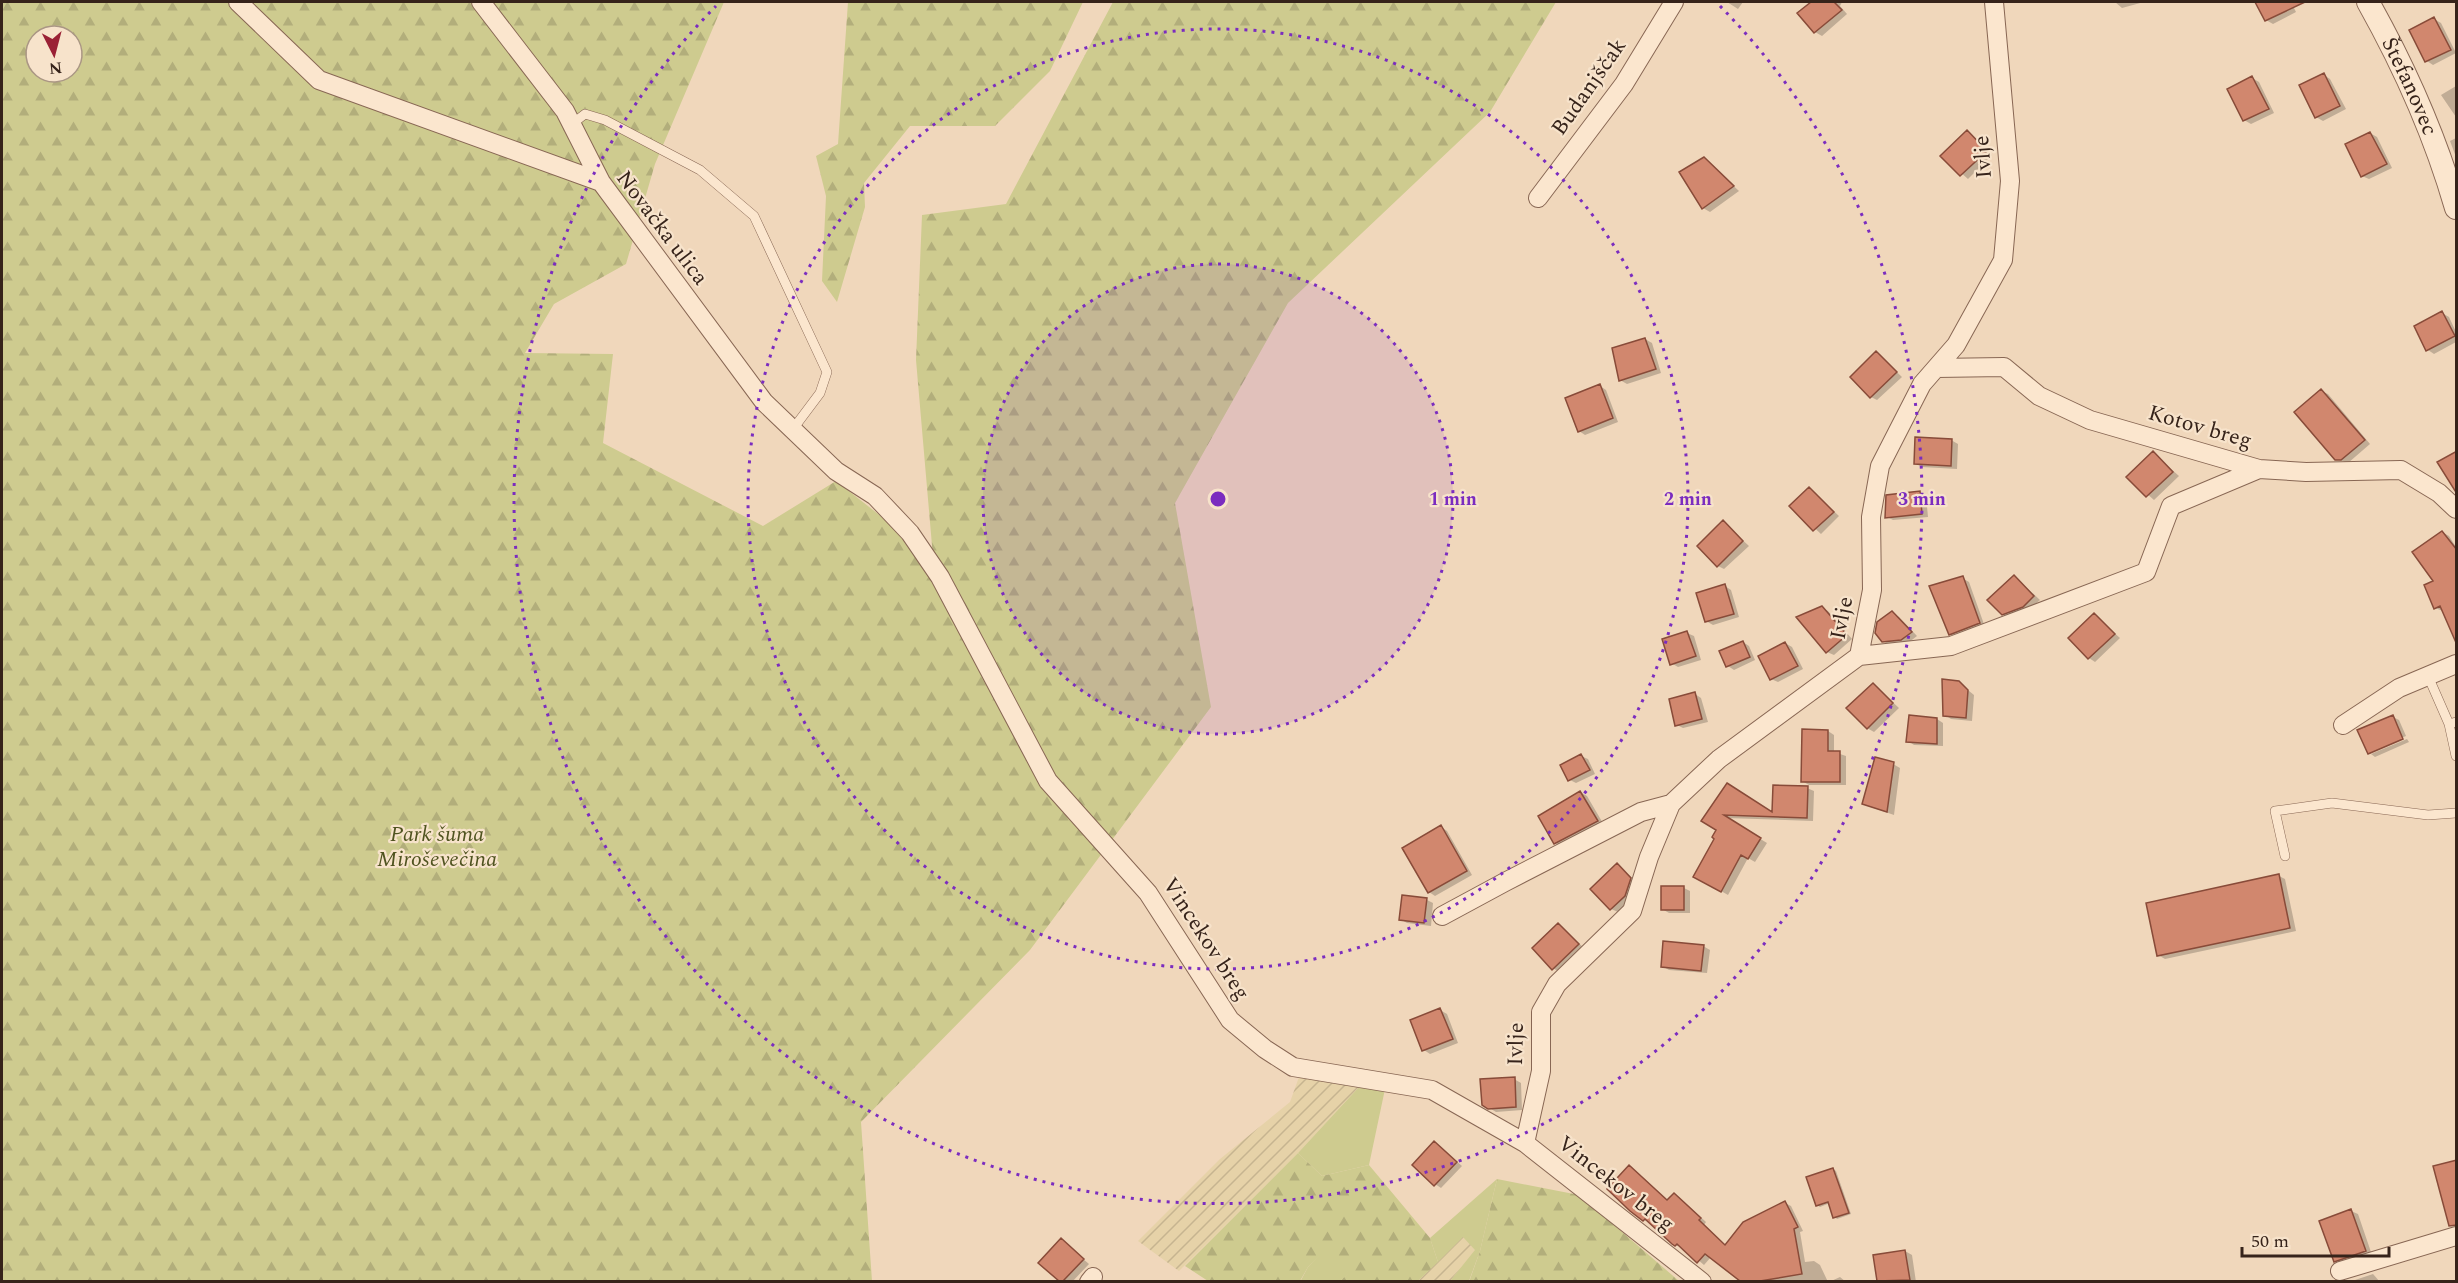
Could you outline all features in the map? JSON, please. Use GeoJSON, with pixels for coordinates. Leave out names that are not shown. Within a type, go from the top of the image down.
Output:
{"type":"FeatureCollection","features":[{"type":"Feature","properties":{"kind":"street","name":"Novačka ulica"},"geometry":{"type":"LineString","coordinates":[[238,2],[320,80],[601,182],[764,402],[836,471],[875,496],[910,533],[940,577]]}},
{"type":"Feature","properties":{"kind":"street"},"geometry":{"type":"LineString","coordinates":[[481,2],[565,111],[601,182]]}},
{"type":"Feature","properties":{"kind":"street","name":"Budanjščak"},"geometry":{"type":"LineString","coordinates":[[1538,198],[1624,84],[1674,2]]}},
{"type":"Feature","properties":{"kind":"street","name":"Ivlje"},"geometry":{"type":"LineString","coordinates":[[1525,1143],[1541,1071],[1541,1012],[1557,984],[1632,911],[1649,857],[1671,804],[1719,759],[1859,656],[1872,590],[1871,518],[1880,466],[1922,384],[1956,345],[2003,260],[2010,181],[1994,2]]}},
{"type":"Feature","properties":{"kind":"street","name":"Štefanovec"},"geometry":{"type":"LineString","coordinates":[[2368,2],[2402,64],[2426,116],[2457,208]]}},
{"type":"Feature","properties":{"kind":"street","name":"Kotov breg"},"geometry":{"type":"LineString","coordinates":[[1936,368],[2004,367],[2039,396],[2090,420],[2259,469],[2306,472],[2401,470],[2439,493],[2457,509]]}},
{"type":"Feature","properties":{"kind":"street"},"geometry":{"type":"LineString","coordinates":[[1859,656],[1951,646],[2146,572],[2171,506],[2259,469]]}},
{"type":"Feature","properties":{"kind":"street","name":"Vincekov breg"},"geometry":{"type":"LineString","coordinates":[[940,577],[1048,782],[1148,893],[1230,1020],[1265,1049],[1293,1066],[1432,1090],[1525,1143],[1702,1281]]}},
{"type":"Feature","properties":{"kind":"street"},"geometry":{"type":"LineString","coordinates":[[2343,725],[2399,688],[2457,664]]}},
{"type":"Feature","properties":{"kind":"street"},"geometry":{"type":"LineString","coordinates":[[1442,916],[1641,812],[1671,804]]}},
{"type":"Feature","properties":{"kind":"street"},"geometry":{"type":"LineString","coordinates":[[2340,1271],[2457,1236]]}},
{"type":"Feature","properties":{"kind":"lane"},"geometry":{"type":"LineString","coordinates":[[572,124],[585,114],[605,120],[700,170],[754,216],[827,372],[820,393],[793,429]]}},
{"type":"Feature","properties":{"kind":"lane"},"geometry":{"type":"LineString","coordinates":[[2428,676],[2453,723],[2457,756]]}},
{"type":"Feature","properties":{"kind":"lane"},"geometry":{"type":"LineString","coordinates":[[2285,856],[2275,811],[2332,803],[2428,815],[2457,813]]}},
{"type":"Feature","properties":{"kind":"shaded area"},"geometry":{"type":"Polygon","coordinates":[[[1299,1077],[1360,1086],[1298,1153],[1179,1271],[1138,1241],[1220,1159],[1290,1102],[1299,1077]]]}},
{"type":"Feature","properties":{"kind":"shaded area"},"geometry":{"type":"Polygon","coordinates":[[[1463,1236],[1476,1250],[1450,1281],[1417,1282],[1463,1236]]]}},
{"type":"Feature","properties":{"kind":"green space","name":"Park šuma Miroševečina"},"geometry":{"type":"Polygon","coordinates":[[[2,2],[724,2],[655,164],[626,264],[554,304],[525,353],[613,354],[603,443],[763,526],[836,481],[933,557],[916,360],[922,215],[1006,204],[1113,2],[1556,2],[1490,112],[1288,303],[1175,503],[1211,707],[1030,950],[861,1122],[872,1281],[2,1282],[2,2]]]}},
{"type":"Feature","properties":{"kind":"green space"},"geometry":{"type":"Polygon","coordinates":[[[848,2],[1083,2],[1050,71],[995,126],[910,126],[864,183],[865,207],[837,302],[822,281],[826,196],[816,156],[838,144],[848,2]]]}},
{"type":"Feature","properties":{"kind":"green space"},"geometry":{"type":"Polygon","coordinates":[[[1360,1086],[1385,1089],[1369,1165],[1322,1176],[1298,1153],[1360,1086]]]}},
{"type":"Feature","properties":{"kind":"green space"},"geometry":{"type":"Polygon","coordinates":[[[1298,1153],[1322,1176],[1369,1165],[1430,1238],[1438,1262],[1417,1282],[1340,1281],[1349,1273],[1323,1253],[1308,1267],[1300,1281],[1208,1281],[1185,1266],[1298,1153]]]}},
{"type":"Feature","properties":{"kind":"green space"},"geometry":{"type":"Polygon","coordinates":[[[1497,1179],[1480,1251],[1469,1281],[1450,1281],[1475,1250],[1463,1237],[1438,1262],[1430,1238],[1497,1179]]]}},
{"type":"Feature","properties":{"kind":"green space"},"geometry":{"type":"Polygon","coordinates":[[[1497,1179],[1579,1195],[1679,1281],[1469,1282],[1480,1251],[1497,1179]]]}},
{"type":"Feature","properties":{"kind":"green space"},"geometry":{"type":"Polygon","coordinates":[[[1323,1252],[1350,1273],[1340,1281],[1300,1282],[1308,1267],[1323,1252]]]}},
{"type":"Feature","properties":{"kind":"building"},"geometry":{"type":"Polygon","coordinates":[[[1811,2],[1834,2],[1842,10],[1814,33],[1797,13],[1811,2]]]}},
{"type":"Feature","properties":{"kind":"building"},"geometry":{"type":"Polygon","coordinates":[[[2255,2],[2305,2],[2265,21],[2255,2]]]}},
{"type":"Feature","properties":{"kind":"building"},"geometry":{"type":"Polygon","coordinates":[[[2434,17],[2451,50],[2425,62],[2409,30],[2434,17]]]}},
{"type":"Feature","properties":{"kind":"building"},"geometry":{"type":"Polygon","coordinates":[[[2324,73],[2340,106],[2315,118],[2299,85],[2324,73]]]}},
{"type":"Feature","properties":{"kind":"building"},"geometry":{"type":"Polygon","coordinates":[[[2252,76],[2269,109],[2243,121],[2227,89],[2252,76]]]}},
{"type":"Feature","properties":{"kind":"building"},"geometry":{"type":"Polygon","coordinates":[[[1967,130],[1987,151],[1960,176],[1940,156],[1967,130]]]}},
{"type":"Feature","properties":{"kind":"building"},"geometry":{"type":"Polygon","coordinates":[[[2370,132],[2387,164],[2361,177],[2345,144],[2370,132]]]}},
{"type":"Feature","properties":{"kind":"building"},"geometry":{"type":"Polygon","coordinates":[[[1704,157],[1734,186],[1702,209],[1679,172],[1704,157]]]}},
{"type":"Feature","properties":{"kind":"building"},"geometry":{"type":"Polygon","coordinates":[[[2442,311],[2455,336],[2426,351],[2414,326],[2442,311]]]}},
{"type":"Feature","properties":{"kind":"building"},"geometry":{"type":"Polygon","coordinates":[[[1645,338],[1656,369],[1619,381],[1612,348],[1645,338]]]}},
{"type":"Feature","properties":{"kind":"building"},"geometry":{"type":"Polygon","coordinates":[[[1876,351],[1897,372],[1870,398],[1850,377],[1876,351]]]}},
{"type":"Feature","properties":{"kind":"building"},"geometry":{"type":"Polygon","coordinates":[[[1600,384],[1613,418],[1578,432],[1565,398],[1600,384]]]}},
{"type":"Feature","properties":{"kind":"building"},"geometry":{"type":"Polygon","coordinates":[[[2321,389],[2365,440],[2341,460],[2335,460],[2294,412],[2321,389]]]}},
{"type":"Feature","properties":{"kind":"building"},"geometry":{"type":"Polygon","coordinates":[[[1915,437],[1952,439],[1951,466],[1914,464],[1915,437]]]}},
{"type":"Feature","properties":{"kind":"building"},"geometry":{"type":"Polygon","coordinates":[[[2153,451],[2173,472],[2146,497],[2126,477],[2153,451]]]}},
{"type":"Feature","properties":{"kind":"building"},"geometry":{"type":"Polygon","coordinates":[[[2457,451],[2457,494],[2437,462],[2457,451]]]}},
{"type":"Feature","properties":{"kind":"building"},"geometry":{"type":"Polygon","coordinates":[[[1809,487],[1834,512],[1813,531],[1789,506],[1809,487]]]}},
{"type":"Feature","properties":{"kind":"building"},"geometry":{"type":"Polygon","coordinates":[[[1920,491],[1922,514],[1885,518],[1886,495],[1920,491]]]}},
{"type":"Feature","properties":{"kind":"building"},"geometry":{"type":"Polygon","coordinates":[[[1723,520],[1743,541],[1717,567],[1697,546],[1723,520]]]}},
{"type":"Feature","properties":{"kind":"building"},"geometry":{"type":"Polygon","coordinates":[[[2442,531],[2457,550],[2457,645],[2440,606],[2434,609],[2424,585],[2433,581],[2412,552],[2442,531]]]}},
{"type":"Feature","properties":{"kind":"building"},"geometry":{"type":"Polygon","coordinates":[[[2014,575],[2034,596],[2023,607],[2002,615],[1987,600],[2014,575]]]}},
{"type":"Feature","properties":{"kind":"building"},"geometry":{"type":"Polygon","coordinates":[[[1963,576],[1980,623],[1949,635],[1929,586],[1963,576]]]}},
{"type":"Feature","properties":{"kind":"building"},"geometry":{"type":"Polygon","coordinates":[[[1725,584],[1734,614],[1705,622],[1696,593],[1725,584]]]}},
{"type":"Feature","properties":{"kind":"building"},"geometry":{"type":"Polygon","coordinates":[[[1822,606],[1847,635],[1826,653],[1796,617],[1822,606]]]}},
{"type":"Feature","properties":{"kind":"building"},"geometry":{"type":"Polygon","coordinates":[[[1892,611],[1912,632],[1901,640],[1882,642],[1875,633],[1877,622],[1892,611]]]}},
{"type":"Feature","properties":{"kind":"building"},"geometry":{"type":"Polygon","coordinates":[[[2094,613],[2115,634],[2088,659],[2068,638],[2094,613]]]}},
{"type":"Feature","properties":{"kind":"building"},"geometry":{"type":"Polygon","coordinates":[[[1687,631],[1696,656],[1670,665],[1662,639],[1687,631]]]}},
{"type":"Feature","properties":{"kind":"building"},"geometry":{"type":"Polygon","coordinates":[[[1743,641],[1750,657],[1726,667],[1719,651],[1743,641]]]}},
{"type":"Feature","properties":{"kind":"building"},"geometry":{"type":"Polygon","coordinates":[[[1785,642],[1798,666],[1770,680],[1758,656],[1785,642]]]}},
{"type":"Feature","properties":{"kind":"building"},"geometry":{"type":"Polygon","coordinates":[[[1942,679],[1959,681],[1968,690],[1966,718],[1943,716],[1942,679]]]}},
{"type":"Feature","properties":{"kind":"building"},"geometry":{"type":"Polygon","coordinates":[[[1873,683],[1893,703],[1867,729],[1846,708],[1873,683]]]}},
{"type":"Feature","properties":{"kind":"building"},"geometry":{"type":"Polygon","coordinates":[[[1695,692],[1702,719],[1675,726],[1669,699],[1695,692]]]}},
{"type":"Feature","properties":{"kind":"building"},"geometry":{"type":"Polygon","coordinates":[[[1909,715],[1937,718],[1937,744],[1906,742],[1909,715]]]}},
{"type":"Feature","properties":{"kind":"building"},"geometry":{"type":"Polygon","coordinates":[[[2393,715],[2403,739],[2368,754],[2357,730],[2393,715]]]}},
{"type":"Feature","properties":{"kind":"building"},"geometry":{"type":"Polygon","coordinates":[[[1802,729],[1828,730],[1828,751],[1840,751],[1840,782],[1801,782],[1802,729]]]}},
{"type":"Feature","properties":{"kind":"building"},"geometry":{"type":"Polygon","coordinates":[[[1581,754],[1590,770],[1568,781],[1560,765],[1581,754]]]}},
{"type":"Feature","properties":{"kind":"building"},"geometry":{"type":"Polygon","coordinates":[[[1875,757],[1894,762],[1887,812],[1862,804],[1875,757]]]}},
{"type":"Feature","properties":{"kind":"building"},"geometry":{"type":"Polygon","coordinates":[[[1727,783],[1772,812],[1773,785],[1808,786],[1807,818],[1724,815],[1761,838],[1748,859],[1741,855],[1721,892],[1693,877],[1714,839],[1712,837],[1716,830],[1701,821],[1727,783]]]}},
{"type":"Feature","properties":{"kind":"building"},"geometry":{"type":"Polygon","coordinates":[[[1580,791],[1598,821],[1554,844],[1538,816],[1580,791]]]}},
{"type":"Feature","properties":{"kind":"building"},"geometry":{"type":"Polygon","coordinates":[[[1441,825],[1467,871],[1428,893],[1402,848],[1441,825]]]}},
{"type":"Feature","properties":{"kind":"building"},"geometry":{"type":"Polygon","coordinates":[[[1617,863],[1631,878],[1625,896],[1610,910],[1590,889],[1617,863]]]}},
{"type":"Feature","properties":{"kind":"building"},"geometry":{"type":"Polygon","coordinates":[[[2279,874],[2290,928],[2157,956],[2146,903],[2279,874]]]}},
{"type":"Feature","properties":{"kind":"building"},"geometry":{"type":"Polygon","coordinates":[[[1661,886],[1684,886],[1684,910],[1661,910],[1661,886]]]}},
{"type":"Feature","properties":{"kind":"building"},"geometry":{"type":"Polygon","coordinates":[[[1402,895],[1427,898],[1424,923],[1399,920],[1402,895]]]}},
{"type":"Feature","properties":{"kind":"building"},"geometry":{"type":"Polygon","coordinates":[[[1558,923],[1579,944],[1552,970],[1532,948],[1558,923]]]}},
{"type":"Feature","properties":{"kind":"building"},"geometry":{"type":"Polygon","coordinates":[[[1663,941],[1704,945],[1701,971],[1661,967],[1663,941]]]}},
{"type":"Feature","properties":{"kind":"building"},"geometry":{"type":"Polygon","coordinates":[[[1440,1008],[1453,1039],[1422,1051],[1410,1020],[1440,1008]]]}},
{"type":"Feature","properties":{"kind":"building"},"geometry":{"type":"Polygon","coordinates":[[[1515,1077],[1516,1107],[1488,1109],[1482,1105],[1480,1079],[1515,1077]]]}},
{"type":"Feature","properties":{"kind":"building"},"geometry":{"type":"Polygon","coordinates":[[[1434,1141],[1457,1162],[1434,1186],[1412,1165],[1434,1141]]]}},
{"type":"Feature","properties":{"kind":"building"},"geometry":{"type":"Polygon","coordinates":[[[2457,1160],[2457,1225],[2449,1226],[2433,1166],[2457,1160]]]}},
{"type":"Feature","properties":{"kind":"building"},"geometry":{"type":"Polygon","coordinates":[[[1629,1165],[1667,1200],[1674,1193],[1725,1245],[1743,1222],[1785,1201],[1798,1227],[1794,1229],[1802,1274],[1760,1281],[1740,1281],[1705,1254],[1697,1263],[1645,1219],[1643,1221],[1630,1211],[1607,1189],[1629,1165]]]}},
{"type":"Feature","properties":{"kind":"building"},"geometry":{"type":"Polygon","coordinates":[[[1833,1168],[1849,1213],[1833,1218],[1828,1202],[1816,1206],[1806,1177],[1833,1168]]]}},
{"type":"Feature","properties":{"kind":"building"},"geometry":{"type":"Polygon","coordinates":[[[2351,1209],[2366,1251],[2334,1262],[2319,1221],[2351,1209]]]}},
{"type":"Feature","properties":{"kind":"building"},"geometry":{"type":"Polygon","coordinates":[[[1061,1238],[1084,1259],[1063,1281],[1059,1281],[1038,1263],[1061,1238]]]}},
{"type":"Feature","properties":{"kind":"building"},"geometry":{"type":"Polygon","coordinates":[[[1905,1250],[1910,1280],[1877,1281],[1873,1255],[1905,1250]]]}}]}
